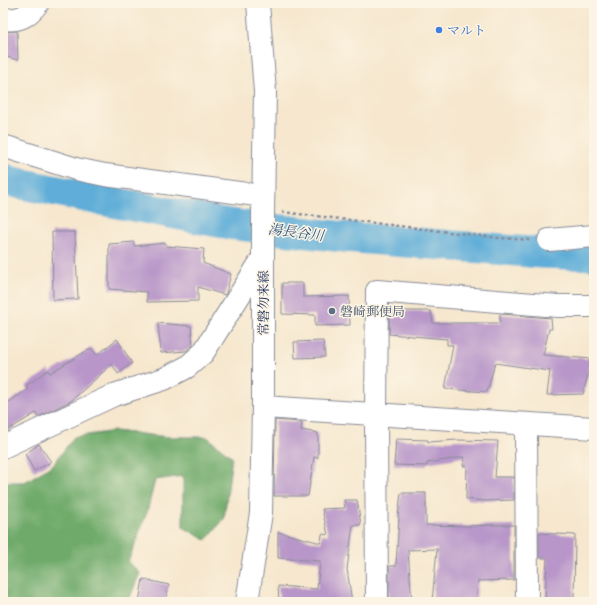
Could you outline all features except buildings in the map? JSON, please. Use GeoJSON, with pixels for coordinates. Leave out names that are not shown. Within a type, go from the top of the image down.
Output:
{"type":"FeatureCollection","features":[{"type":"Feature","properties":{"kind":"street"},"geometry":{"type":"LineString","coordinates":[[3,19],[19,19],[31,12],[38,3]]}},
{"type":"Feature","properties":{"kind":"street","name":"常磐勿来線"},"geometry":{"type":"LineString","coordinates":[[247,602],[260,513],[263,407],[263,207],[265,92],[258,3]]}},
{"type":"Feature","properties":{"kind":"street"},"geometry":{"type":"LineString","coordinates":[[3,146],[105,175],[263,207]]}},
{"type":"Feature","properties":{"kind":"street"},"geometry":{"type":"LineString","coordinates":[[550,240],[594,236]]}},
{"type":"Feature","properties":{"kind":"street"},"geometry":{"type":"LineString","coordinates":[[3,447],[114,395],[164,379],[187,368],[203,353],[263,251]]}},
{"type":"Feature","properties":{"kind":"street"},"geometry":{"type":"LineString","coordinates":[[377,602],[377,291],[558,306],[594,306]]}},
{"type":"Feature","properties":{"kind":"street"},"geometry":{"type":"LineString","coordinates":[[263,407],[594,428]]}},
{"type":"Feature","properties":{"kind":"street"},"geometry":{"type":"LineString","coordinates":[[526,424],[527,602]]}},
{"type":"Feature","properties":{"kind":"path"},"geometry":{"type":"LineString","coordinates":[[263,207],[499,238],[550,240]]}},
{"type":"Feature","properties":{"kind":"green space"},"geometry":{"type":"Polygon","coordinates":[[[115,431],[168,437],[207,437],[232,457],[224,519],[206,540],[183,527],[183,476],[155,480],[147,512],[128,562],[140,573],[128,602],[3,602],[3,482],[25,482],[53,465],[74,437],[115,431]]]}},
{"type":"Feature","properties":{"kind":"waterway","name":"湯長谷川"},"geometry":{"type":"LineString","coordinates":[[3,178],[8,181],[96,199],[229,224],[344,237],[542,253],[594,255]]}},
{"type":"Feature","properties":{"kind":"place","name":"マルト"},"geometry":{"type":"Point","coordinates":[439,30]}},
{"type":"Feature","properties":{"kind":"place","name":"磐崎郵便局"},"geometry":{"type":"Point","coordinates":[332,311]}}]}
